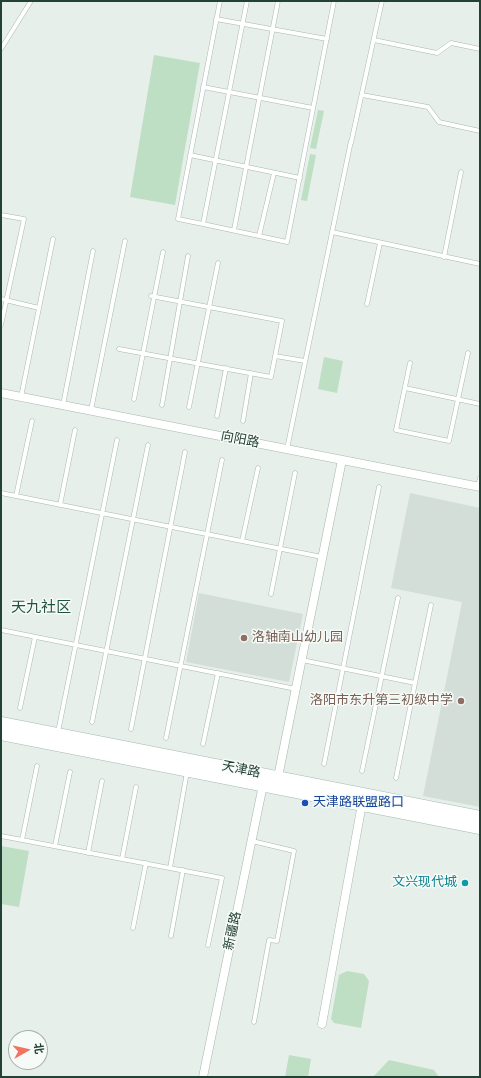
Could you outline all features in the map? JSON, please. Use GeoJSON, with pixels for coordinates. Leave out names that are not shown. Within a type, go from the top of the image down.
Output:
{"type":"FeatureCollection","features":[{"type":"Feature","properties":{"kind":"main road","name":"天津路"},"geometry":{"type":"LineString","coordinates":[[1,723],[56,739],[277,782],[480,817]]}},
{"type":"Feature","properties":{"kind":"main road","name":"天津路"},"geometry":{"type":"LineString","coordinates":[[1,734],[56,739]]}},
{"type":"Feature","properties":{"kind":"main road","name":"天津路"},"geometry":{"type":"LineString","coordinates":[[189,765],[263,785],[277,782],[362,804],[480,828]]}},
{"type":"Feature","properties":{"kind":"street","name":"向阳路"},"geometry":{"type":"LineString","coordinates":[[1,393],[479,487]]}},
{"type":"Feature","properties":{"kind":"street"},"geometry":{"type":"LineString","coordinates":[[277,782],[342,460]]}},
{"type":"Feature","properties":{"kind":"street","name":"新疆路"},"geometry":{"type":"LineString","coordinates":[[203,1077],[263,785]]}},
{"type":"Feature","properties":{"kind":"street"},"geometry":{"type":"LineString","coordinates":[[322,1024],[362,804]]}},
{"type":"Feature","properties":{"kind":"lane"},"geometry":{"type":"LineString","coordinates":[[1,49],[31,1]]}},
{"type":"Feature","properties":{"kind":"lane"},"geometry":{"type":"LineString","coordinates":[[220,1],[178,219],[287,242],[334,1]]}},
{"type":"Feature","properties":{"kind":"lane"},"geometry":{"type":"LineString","coordinates":[[203,224],[247,1]]}},
{"type":"Feature","properties":{"kind":"lane"},"geometry":{"type":"LineString","coordinates":[[234,230],[278,1]]}},
{"type":"Feature","properties":{"kind":"lane"},"geometry":{"type":"LineString","coordinates":[[287,449],[382,1]]}},
{"type":"Feature","properties":{"kind":"lane"},"geometry":{"type":"LineString","coordinates":[[216,18],[327,39]]}},
{"type":"Feature","properties":{"kind":"lane"},"geometry":{"type":"LineString","coordinates":[[374,40],[437,54],[452,43],[480,49]]}},
{"type":"Feature","properties":{"kind":"lane"},"geometry":{"type":"LineString","coordinates":[[203,87],[313,108]]}},
{"type":"Feature","properties":{"kind":"lane"},"geometry":{"type":"LineString","coordinates":[[362,95],[428,107],[439,122],[480,131]]}},
{"type":"Feature","properties":{"kind":"lane"},"geometry":{"type":"LineString","coordinates":[[190,155],[300,178]]}},
{"type":"Feature","properties":{"kind":"lane"},"geometry":{"type":"LineString","coordinates":[[444,257],[461,172]]}},
{"type":"Feature","properties":{"kind":"lane"},"geometry":{"type":"LineString","coordinates":[[259,236],[274,173]]}},
{"type":"Feature","properties":{"kind":"lane"},"geometry":{"type":"LineString","coordinates":[[1,215],[24,219],[1,325]]}},
{"type":"Feature","properties":{"kind":"lane"},"geometry":{"type":"LineString","coordinates":[[332,232],[480,264]]}},
{"type":"Feature","properties":{"kind":"lane"},"geometry":{"type":"LineString","coordinates":[[21,397],[53,239]]}},
{"type":"Feature","properties":{"kind":"lane"},"geometry":{"type":"LineString","coordinates":[[91,411],[125,241]]}},
{"type":"Feature","properties":{"kind":"lane"},"geometry":{"type":"LineString","coordinates":[[367,304],[380,243]]}},
{"type":"Feature","properties":{"kind":"lane"},"geometry":{"type":"LineString","coordinates":[[63,405],[93,251]]}},
{"type":"Feature","properties":{"kind":"lane"},"geometry":{"type":"LineString","coordinates":[[134,399],[153,296],[163,252]]}},
{"type":"Feature","properties":{"kind":"lane"},"geometry":{"type":"LineString","coordinates":[[162,405],[188,256]]}},
{"type":"Feature","properties":{"kind":"lane"},"geometry":{"type":"LineString","coordinates":[[189,408],[218,263]]}},
{"type":"Feature","properties":{"kind":"lane"},"geometry":{"type":"LineString","coordinates":[[119,349],[271,376],[282,321],[153,296]]}},
{"type":"Feature","properties":{"kind":"lane"},"geometry":{"type":"LineString","coordinates":[[1,299],[39,308]]}},
{"type":"Feature","properties":{"kind":"lane"},"geometry":{"type":"LineString","coordinates":[[410,363],[396,430],[449,441],[468,353]]}},
{"type":"Feature","properties":{"kind":"lane"},"geometry":{"type":"LineString","coordinates":[[275,356],[306,361]]}},
{"type":"Feature","properties":{"kind":"lane"},"geometry":{"type":"LineString","coordinates":[[217,416],[226,368]]}},
{"type":"Feature","properties":{"kind":"lane"},"geometry":{"type":"LineString","coordinates":[[243,421],[251,373]]}},
{"type":"Feature","properties":{"kind":"lane"},"geometry":{"type":"LineString","coordinates":[[405,388],[480,404]]}},
{"type":"Feature","properties":{"kind":"lane"},"geometry":{"type":"LineString","coordinates":[[16,496],[32,421]]}},
{"type":"Feature","properties":{"kind":"lane"},"geometry":{"type":"LineString","coordinates":[[60,505],[75,430]]}},
{"type":"Feature","properties":{"kind":"lane"},"geometry":{"type":"LineString","coordinates":[[56,739],[117,440]]}},
{"type":"Feature","properties":{"kind":"lane"},"geometry":{"type":"LineString","coordinates":[[92,722],[148,444]]}},
{"type":"Feature","properties":{"kind":"lane"},"geometry":{"type":"LineString","coordinates":[[131,729],[185,452]]}},
{"type":"Feature","properties":{"kind":"lane"},"geometry":{"type":"LineString","coordinates":[[166,738],[222,460]]}},
{"type":"Feature","properties":{"kind":"lane"},"geometry":{"type":"LineString","coordinates":[[242,541],[258,468]]}},
{"type":"Feature","properties":{"kind":"lane"},"geometry":{"type":"LineString","coordinates":[[271,594],[295,473]]}},
{"type":"Feature","properties":{"kind":"lane"},"geometry":{"type":"LineString","coordinates":[[479,487],[480,478]]}},
{"type":"Feature","properties":{"kind":"lane"},"geometry":{"type":"LineString","coordinates":[[324,764],[379,487]]}},
{"type":"Feature","properties":{"kind":"lane"},"geometry":{"type":"LineString","coordinates":[[1,493],[323,557]]}},
{"type":"Feature","properties":{"kind":"lane"},"geometry":{"type":"LineString","coordinates":[[362,771],[398,598]]}},
{"type":"Feature","properties":{"kind":"lane"},"geometry":{"type":"LineString","coordinates":[[396,778],[431,605]]}},
{"type":"Feature","properties":{"kind":"lane"},"geometry":{"type":"LineString","coordinates":[[1,630],[296,689]]}},
{"type":"Feature","properties":{"kind":"lane"},"geometry":{"type":"LineString","coordinates":[[20,708],[35,637]]}},
{"type":"Feature","properties":{"kind":"lane"},"geometry":{"type":"LineString","coordinates":[[302,660],[415,683]]}},
{"type":"Feature","properties":{"kind":"lane"},"geometry":{"type":"LineString","coordinates":[[203,744],[218,673]]}},
{"type":"Feature","properties":{"kind":"lane"},"geometry":{"type":"LineString","coordinates":[[170,868],[189,765]]}},
{"type":"Feature","properties":{"kind":"lane"},"geometry":{"type":"LineString","coordinates":[[22,840],[37,766]]}},
{"type":"Feature","properties":{"kind":"lane"},"geometry":{"type":"LineString","coordinates":[[55,846],[70,772]]}},
{"type":"Feature","properties":{"kind":"lane"},"geometry":{"type":"LineString","coordinates":[[88,852],[102,781]]}},
{"type":"Feature","properties":{"kind":"lane"},"geometry":{"type":"LineString","coordinates":[[122,859],[136,787]]}},
{"type":"Feature","properties":{"kind":"lane"},"geometry":{"type":"LineString","coordinates":[[1,836],[222,878],[208,945]]}},
{"type":"Feature","properties":{"kind":"lane"},"geometry":{"type":"LineString","coordinates":[[252,842],[294,851],[277,941],[269,940],[254,1022]]}},
{"type":"Feature","properties":{"kind":"lane"},"geometry":{"type":"LineString","coordinates":[[133,928],[146,863]]}},
{"type":"Feature","properties":{"kind":"lane"},"geometry":{"type":"LineString","coordinates":[[171,936],[183,870]]}},
{"type":"Feature","properties":{"kind":"shaded area","name":"洛阳市东升第三初级中学"},"geometry":{"type":"Polygon","coordinates":[[[410,493],[480,508],[480,807],[423,796],[462,602],[391,588],[410,493]]]}},
{"type":"Feature","properties":{"kind":"shaded area","name":"洛轴南山幼儿园"},"geometry":{"type":"Polygon","coordinates":[[[199,593],[303,614],[289,682],[186,662],[199,593]]]}},
{"type":"Feature","properties":{"kind":"green space"},"geometry":{"type":"Polygon","coordinates":[[[154,55],[200,63],[175,205],[130,197],[154,55]]]}},
{"type":"Feature","properties":{"kind":"green space"},"geometry":{"type":"Polygon","coordinates":[[[318,110],[324,111],[316,149],[310,148],[318,110]]]}},
{"type":"Feature","properties":{"kind":"green space"},"geometry":{"type":"Polygon","coordinates":[[[310,154],[316,155],[307,201],[301,200],[310,154]]]}},
{"type":"Feature","properties":{"kind":"green space"},"geometry":{"type":"Polygon","coordinates":[[[324,357],[343,361],[337,393],[318,389],[324,357]]]}},
{"type":"Feature","properties":{"kind":"green space"},"geometry":{"type":"Polygon","coordinates":[[[1,846],[29,851],[19,907],[1,904],[1,846]]]}},
{"type":"Feature","properties":{"kind":"green space"},"geometry":{"type":"Polygon","coordinates":[[[347,971],[364,974],[369,981],[361,1028],[334,1023],[331,1019],[339,975],[347,971]]]}},
{"type":"Feature","properties":{"kind":"green space"},"geometry":{"type":"Polygon","coordinates":[[[289,1055],[311,1059],[308,1077],[285,1077],[289,1055]]]}},
{"type":"Feature","properties":{"kind":"green space"},"geometry":{"type":"Polygon","coordinates":[[[389,1060],[434,1070],[439,1077],[373,1077],[389,1060]]]}},
{"type":"Feature","properties":{"kind":"place","name":"洛轴南山幼儿园"},"geometry":{"type":"Point","coordinates":[244,638]}},
{"type":"Feature","properties":{"kind":"place","name":"洛阳市东升第三初级中学"},"geometry":{"type":"Point","coordinates":[461,701]}},
{"type":"Feature","properties":{"kind":"place","name":"天津路联盟路口"},"geometry":{"type":"Point","coordinates":[305,803]}},
{"type":"Feature","properties":{"kind":"place","name":"文兴现代城"},"geometry":{"type":"Point","coordinates":[465,883]}},
{"type":"Feature","properties":{"kind":"district","name":"天九社区"},"geometry":{"type":"Point","coordinates":[41,608]}}]}
